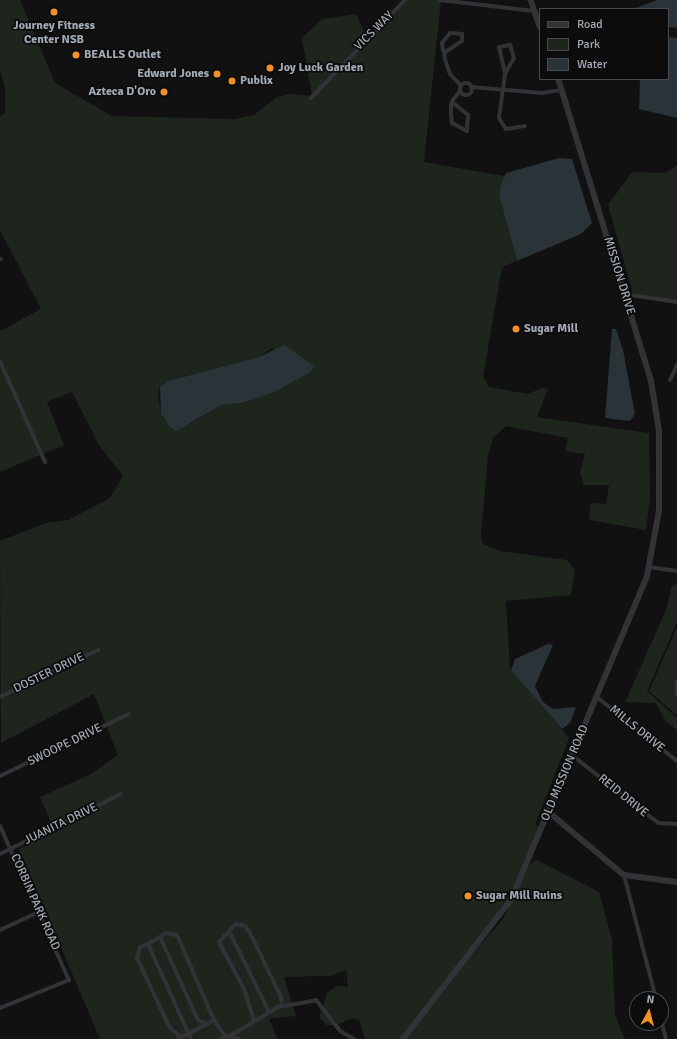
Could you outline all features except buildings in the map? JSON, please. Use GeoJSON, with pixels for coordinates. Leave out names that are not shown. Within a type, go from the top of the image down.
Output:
{"type":"FeatureCollection","features":[{"type":"Feature","properties":{"kind":"street","name":"VICS WAY"},"geometry":{"type":"LineString","coordinates":[[311,98],[405,0]]}},
{"type":"Feature","properties":{"kind":"street"},"geometry":{"type":"LineString","coordinates":[[440,0],[462,1],[534,11]]}},
{"type":"Feature","properties":{"kind":"street"},"geometry":{"type":"LineString","coordinates":[[531,0],[539,24]]}},
{"type":"Feature","properties":{"kind":"street"},"geometry":{"type":"LineString","coordinates":[[444,53],[462,41],[462,34],[450,32],[442,43],[444,53],[450,74],[461,86]]}},
{"type":"Feature","properties":{"kind":"street"},"geometry":{"type":"LineString","coordinates":[[505,74],[514,58],[510,45],[499,48],[505,74],[501,122],[510,130],[525,126]]}},
{"type":"Feature","properties":{"kind":"street","name":"MISSION DRIVE"},"geometry":{"type":"LineString","coordinates":[[558,80],[651,381],[659,431],[660,476]]}},
{"type":"Feature","properties":{"kind":"street"},"geometry":{"type":"LineString","coordinates":[[452,102],[468,115],[467,131],[452,123],[452,102],[460,91],[461,86],[466,83],[471,87],[542,93],[562,90]]}},
{"type":"Feature","properties":{"kind":"street"},"geometry":{"type":"LineString","coordinates":[[460,91],[467,95],[471,87]]}},
{"type":"Feature","properties":{"kind":"street"},"geometry":{"type":"LineString","coordinates":[[624,294],[677,302]]}},
{"type":"Feature","properties":{"kind":"street"},"geometry":{"type":"LineString","coordinates":[[0,361],[45,462]]}},
{"type":"Feature","properties":{"kind":"street"},"geometry":{"type":"LineString","coordinates":[[670,380],[677,365]]}},
{"type":"Feature","properties":{"kind":"street","name":"OLD MISSION ROAD"},"geometry":{"type":"LineString","coordinates":[[403,1039],[430,1001],[501,917],[549,812],[598,698],[648,567],[659,511],[660,476]]}},
{"type":"Feature","properties":{"kind":"street"},"geometry":{"type":"LineString","coordinates":[[648,567],[677,571]]}},
{"type":"Feature","properties":{"kind":"street","name":"DOSTER DRIVE"},"geometry":{"type":"LineString","coordinates":[[0,697],[98,650]]}},
{"type":"Feature","properties":{"kind":"street"},"geometry":{"type":"LineString","coordinates":[[677,681],[677,695]]}},
{"type":"Feature","properties":{"kind":"street","name":"MILLS DRIVE"},"geometry":{"type":"LineString","coordinates":[[598,698],[677,761]]}},
{"type":"Feature","properties":{"kind":"street","name":"SWOOPE DRIVE"},"geometry":{"type":"LineString","coordinates":[[0,776],[129,714]]}},
{"type":"Feature","properties":{"kind":"street","name":"REID DRIVE"},"geometry":{"type":"LineString","coordinates":[[573,756],[658,823],[677,824]]}},
{"type":"Feature","properties":{"kind":"street","name":"JUANITA DRIVE"},"geometry":{"type":"LineString","coordinates":[[0,854],[121,794]]}},
{"type":"Feature","properties":{"kind":"street"},"geometry":{"type":"LineString","coordinates":[[549,812],[624,875],[677,882]]}},
{"type":"Feature","properties":{"kind":"street","name":"CORBIN PARK ROAD"},"geometry":{"type":"LineString","coordinates":[[0,826],[12,848],[69,980],[0,1008]]}},
{"type":"Feature","properties":{"kind":"street"},"geometry":{"type":"LineString","coordinates":[[624,875],[654,991]]}},
{"type":"Feature","properties":{"kind":"street"},"geometry":{"type":"LineString","coordinates":[[0,930],[39,912]]}},
{"type":"Feature","properties":{"kind":"street"},"geometry":{"type":"LineString","coordinates":[[254,1020],[243,987],[219,942],[241,924],[250,933],[281,997],[282,1006]]}},
{"type":"Feature","properties":{"kind":"street"},"geometry":{"type":"LineString","coordinates":[[214,1020],[180,1038],[170,1028],[137,958],[140,947],[166,933],[177,935],[214,1020],[230,1037]]}},
{"type":"Feature","properties":{"kind":"street"},"geometry":{"type":"LineString","coordinates":[[230,933],[269,1012]]}},
{"type":"Feature","properties":{"kind":"street"},"geometry":{"type":"LineString","coordinates":[[160,937],[198,1020],[197,1029]]}},
{"type":"Feature","properties":{"kind":"street"},"geometry":{"type":"LineString","coordinates":[[148,944],[191,1039]]}},
{"type":"Feature","properties":{"kind":"street"},"geometry":{"type":"LineString","coordinates":[[230,1037],[254,1020],[282,1006],[316,1000],[340,1030],[354,1039]]}},
{"type":"Feature","properties":{"kind":"street"},"geometry":{"type":"LineString","coordinates":[[198,1020],[207,1024]]}},
{"type":"Feature","properties":{"kind":"street"},"geometry":{"type":"LineString","coordinates":[[220,1039],[230,1037],[239,1039]]}},
{"type":"Feature","properties":{"kind":"green space"},"geometry":{"type":"Polygon","coordinates":[[[0,0],[20,0],[55,83],[112,116],[234,119],[254,115],[277,97],[290,94],[312,96],[302,38],[322,19],[356,14],[369,41],[403,0],[441,0],[424,162],[504,176],[499,195],[517,261],[502,267],[483,377],[489,387],[528,394],[542,388],[548,389],[537,417],[649,433],[650,497],[646,530],[589,520],[591,503],[606,504],[609,485],[584,485],[580,472],[585,454],[565,451],[568,438],[506,426],[493,438],[488,455],[481,536],[483,544],[500,551],[567,560],[575,570],[571,595],[506,601],[510,668],[569,738],[535,825],[540,828],[509,899],[400,1039],[365,1039],[359,1020],[352,1018],[336,1025],[326,1025],[319,1017],[327,993],[337,986],[348,987],[346,970],[330,976],[284,977],[296,1016],[269,1019],[278,1039],[100,1039],[19,849],[54,830],[40,797],[89,775],[118,755],[94,694],[1,743],[0,541],[46,523],[68,520],[110,498],[123,476],[99,445],[72,392],[47,402],[64,445],[0,472],[0,331],[41,309],[0,230],[0,117],[5,113],[5,87],[0,71],[0,0]],[[272,348],[259,357],[168,381],[160,387],[158,394],[161,413],[190,424],[222,405],[242,403],[309,373],[313,366],[272,348]]]}},
{"type":"Feature","properties":{"kind":"green space"},"geometry":{"type":"Polygon","coordinates":[[[677,166],[677,301],[634,297],[608,205],[632,172],[665,173],[677,166]]]}},
{"type":"Feature","properties":{"kind":"green space"},"geometry":{"type":"Polygon","coordinates":[[[677,583],[677,622],[647,691],[677,718],[677,730],[665,721],[656,703],[625,702],[666,610],[672,586],[677,583]]]}},
{"type":"Feature","properties":{"kind":"green space"},"geometry":{"type":"Polygon","coordinates":[[[677,627],[677,715],[649,691],[677,627]]]}},
{"type":"Feature","properties":{"kind":"green space"},"geometry":{"type":"Polygon","coordinates":[[[537,860],[599,892],[612,939],[615,1015],[625,1039],[405,1039],[431,1002],[503,919],[530,864],[537,860]]]}},
{"type":"Feature","properties":{"kind":"water"},"geometry":{"type":"Polygon","coordinates":[[[657,0],[677,0],[677,28],[669,27],[669,8],[636,8],[657,0]]]}},
{"type":"Feature","properties":{"kind":"water"},"geometry":{"type":"Polygon","coordinates":[[[669,37],[677,38],[677,118],[639,109],[640,80],[669,80],[669,37]]]}},
{"type":"Feature","properties":{"kind":"water"},"geometry":{"type":"Polygon","coordinates":[[[559,158],[572,159],[592,223],[581,234],[517,261],[499,195],[502,181],[506,173],[559,158]]]}},
{"type":"Feature","properties":{"kind":"water"},"geometry":{"type":"Polygon","coordinates":[[[612,329],[616,329],[623,350],[635,414],[630,421],[605,418],[612,329]]]}},
{"type":"Feature","properties":{"kind":"water"},"geometry":{"type":"Polygon","coordinates":[[[284,345],[314,366],[309,373],[274,392],[242,403],[222,405],[176,431],[169,426],[161,413],[160,387],[168,381],[259,357],[284,345]]]}},
{"type":"Feature","properties":{"kind":"water"},"geometry":{"type":"Polygon","coordinates":[[[548,644],[553,645],[535,686],[543,702],[553,709],[576,707],[570,723],[562,729],[511,670],[515,659],[548,644]]]}},
{"type":"Feature","properties":{"kind":"place","name":"Journey Fitness Center NSB"},"geometry":{"type":"Point","coordinates":[54,12]}},
{"type":"Feature","properties":{"kind":"place","name":"BEALLS Outlet"},"geometry":{"type":"Point","coordinates":[76,55]}},
{"type":"Feature","properties":{"kind":"place","name":"Joy Luck Garden"},"geometry":{"type":"Point","coordinates":[270,68]}},
{"type":"Feature","properties":{"kind":"place","name":"Edward Jones"},"geometry":{"type":"Point","coordinates":[217,74]}},
{"type":"Feature","properties":{"kind":"place","name":"Publix"},"geometry":{"type":"Point","coordinates":[232,81]}},
{"type":"Feature","properties":{"kind":"place","name":"Azteca D'Oro"},"geometry":{"type":"Point","coordinates":[164,92]}},
{"type":"Feature","properties":{"kind":"place","name":"Sugar Mill"},"geometry":{"type":"Point","coordinates":[516,329]}},
{"type":"Feature","properties":{"kind":"place","name":"Sugar Mill Ruins"},"geometry":{"type":"Point","coordinates":[468,896]}}]}
